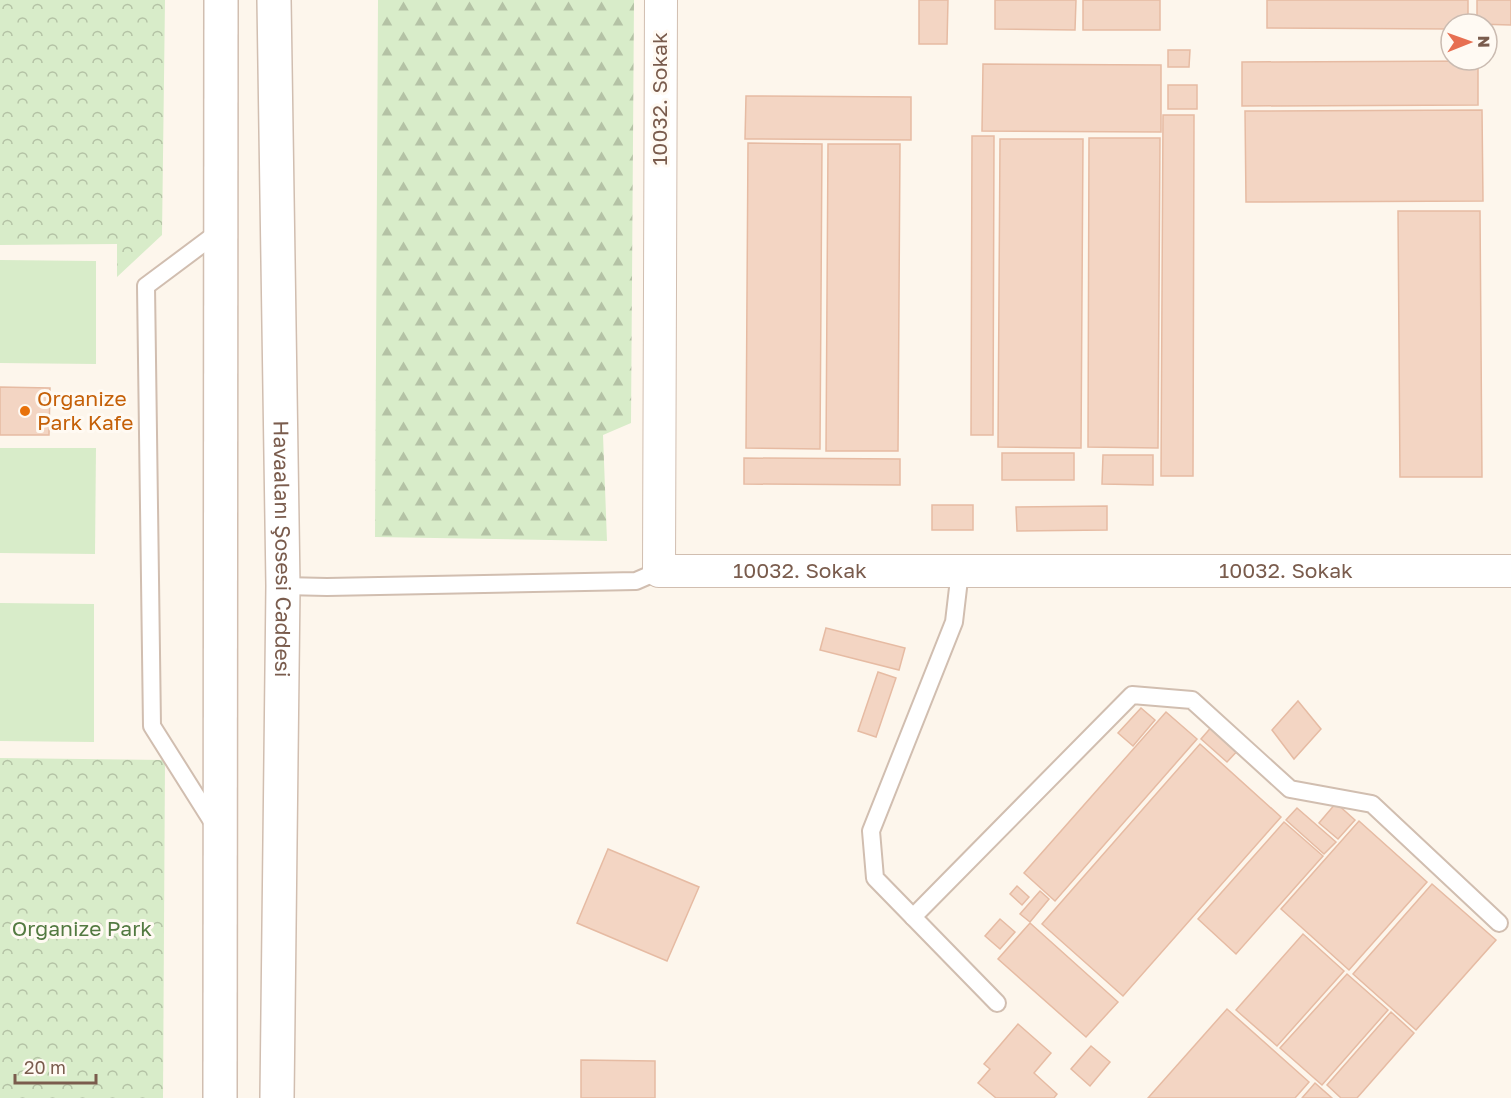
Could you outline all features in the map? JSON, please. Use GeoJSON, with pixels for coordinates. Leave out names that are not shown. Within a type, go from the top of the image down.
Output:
{"type":"FeatureCollection","features":[{"type":"Feature","properties":{"kind":"street"},"geometry":{"type":"LineString","coordinates":[[220,1098],[222,0]]}},
{"type":"Feature","properties":{"kind":"street","name":"Havaalanı Şosesi Caddesi"},"geometry":{"type":"LineString","coordinates":[[274,0],[283,586],[277,1098]]}},
{"type":"Feature","properties":{"kind":"street","name":"10032. Sokak"},"geometry":{"type":"LineString","coordinates":[[661,0],[659,571],[1511,571]]}},
{"type":"Feature","properties":{"kind":"lane"},"geometry":{"type":"LineString","coordinates":[[221,836],[152,726],[146,286],[222,229]]}},
{"type":"Feature","properties":{"kind":"lane"},"geometry":{"type":"LineString","coordinates":[[283,586],[636,581],[659,571]]}},
{"type":"Feature","properties":{"kind":"lane"},"geometry":{"type":"LineString","coordinates":[[960,571],[954,622],[871,831],[875,878],[997,1003]]}},
{"type":"Feature","properties":{"kind":"lane"},"geometry":{"type":"LineString","coordinates":[[913,917],[1132,695],[1192,700],[1290,789],[1372,804],[1499,922]]}},
{"type":"Feature","properties":{"kind":"green space"},"geometry":{"type":"Polygon","coordinates":[[[0,0],[165,0],[162,235],[117,277],[117,244],[0,245],[0,0]]]}},
{"type":"Feature","properties":{"kind":"green space"},"geometry":{"type":"Polygon","coordinates":[[[378,0],[634,0],[631,423],[603,435],[607,541],[375,537],[378,0]]]}},
{"type":"Feature","properties":{"kind":"green space"},"geometry":{"type":"Polygon","coordinates":[[[0,260],[96,261],[96,364],[0,363],[0,260]]]}},
{"type":"Feature","properties":{"kind":"green space"},"geometry":{"type":"Polygon","coordinates":[[[0,448],[96,448],[95,554],[0,553],[0,448]]]}},
{"type":"Feature","properties":{"kind":"green space"},"geometry":{"type":"Polygon","coordinates":[[[0,603],[94,604],[94,742],[0,741],[0,603]]]}},
{"type":"Feature","properties":{"kind":"green space","name":"Organize Park"},"geometry":{"type":"Polygon","coordinates":[[[0,758],[165,760],[163,1098],[0,1098],[0,758]]]}},
{"type":"Feature","properties":{"kind":"building"},"geometry":{"type":"Polygon","coordinates":[[[919,0],[948,0],[947,44],[919,44],[919,0]]]}},
{"type":"Feature","properties":{"kind":"building"},"geometry":{"type":"Polygon","coordinates":[[[995,0],[1076,0],[1075,30],[995,29],[995,0]]]}},
{"type":"Feature","properties":{"kind":"building"},"geometry":{"type":"Polygon","coordinates":[[[1083,0],[1160,0],[1160,30],[1083,30],[1083,0]]]}},
{"type":"Feature","properties":{"kind":"building"},"geometry":{"type":"Polygon","coordinates":[[[1267,0],[1468,0],[1468,12],[1439,12],[1439,29],[1267,28],[1267,0]]]}},
{"type":"Feature","properties":{"kind":"building"},"geometry":{"type":"Polygon","coordinates":[[[1477,0],[1511,0],[1511,25],[1499,25],[1499,12],[1477,12],[1477,0]]]}},
{"type":"Feature","properties":{"kind":"building"},"geometry":{"type":"Polygon","coordinates":[[[1168,50],[1190,50],[1189,67],[1168,67],[1168,50]]]}},
{"type":"Feature","properties":{"kind":"building"},"geometry":{"type":"Polygon","coordinates":[[[1439,61],[1439,72],[1478,72],[1478,105],[1242,106],[1242,62],[1439,61]]]}},
{"type":"Feature","properties":{"kind":"building"},"geometry":{"type":"Polygon","coordinates":[[[983,64],[1161,65],[1161,132],[982,131],[983,64]]]}},
{"type":"Feature","properties":{"kind":"building"},"geometry":{"type":"Polygon","coordinates":[[[1168,85],[1197,85],[1197,109],[1168,109],[1168,85]]]}},
{"type":"Feature","properties":{"kind":"building"},"geometry":{"type":"Polygon","coordinates":[[[746,96],[911,97],[911,140],[745,139],[746,96]]]}},
{"type":"Feature","properties":{"kind":"building"},"geometry":{"type":"Polygon","coordinates":[[[1482,110],[1483,201],[1246,202],[1245,111],[1482,110]]]}},
{"type":"Feature","properties":{"kind":"building"},"geometry":{"type":"Polygon","coordinates":[[[1163,115],[1194,115],[1193,476],[1161,476],[1163,115]]]}},
{"type":"Feature","properties":{"kind":"building"},"geometry":{"type":"Polygon","coordinates":[[[972,136],[994,136],[993,435],[971,435],[972,136]]]}},
{"type":"Feature","properties":{"kind":"building"},"geometry":{"type":"Polygon","coordinates":[[[1089,138],[1160,138],[1158,448],[1088,447],[1089,138]]]}},
{"type":"Feature","properties":{"kind":"building"},"geometry":{"type":"Polygon","coordinates":[[[1000,139],[1083,139],[1081,448],[998,447],[1000,139]]]}},
{"type":"Feature","properties":{"kind":"building"},"geometry":{"type":"Polygon","coordinates":[[[748,143],[822,144],[820,449],[746,448],[748,143]]]}},
{"type":"Feature","properties":{"kind":"building"},"geometry":{"type":"Polygon","coordinates":[[[828,144],[900,144],[898,451],[826,451],[828,144]]]}},
{"type":"Feature","properties":{"kind":"building"},"geometry":{"type":"Polygon","coordinates":[[[1398,211],[1480,211],[1482,477],[1400,477],[1398,211]]]}},
{"type":"Feature","properties":{"kind":"building","name":"Organize Park Kafe"},"geometry":{"type":"Polygon","coordinates":[[[0,387],[50,388],[49,435],[0,435],[0,387]]]}},
{"type":"Feature","properties":{"kind":"building"},"geometry":{"type":"Polygon","coordinates":[[[1002,453],[1074,453],[1074,480],[1002,480],[1002,453]]]}},
{"type":"Feature","properties":{"kind":"building"},"geometry":{"type":"Polygon","coordinates":[[[1103,455],[1153,455],[1153,485],[1102,484],[1103,455]]]}},
{"type":"Feature","properties":{"kind":"building"},"geometry":{"type":"Polygon","coordinates":[[[744,458],[900,459],[900,485],[744,484],[744,458]]]}},
{"type":"Feature","properties":{"kind":"building"},"geometry":{"type":"Polygon","coordinates":[[[932,505],[973,505],[973,530],[932,530],[932,505]]]}},
{"type":"Feature","properties":{"kind":"building"},"geometry":{"type":"Polygon","coordinates":[[[1107,506],[1107,530],[1017,531],[1016,507],[1107,506]]]}},
{"type":"Feature","properties":{"kind":"building"},"geometry":{"type":"Polygon","coordinates":[[[826,628],[905,648],[899,670],[820,650],[826,628]]]}},
{"type":"Feature","properties":{"kind":"building"},"geometry":{"type":"Polygon","coordinates":[[[878,672],[896,678],[876,737],[858,731],[878,672]]]}},
{"type":"Feature","properties":{"kind":"building"},"geometry":{"type":"Polygon","coordinates":[[[1298,701],[1321,729],[1294,759],[1272,730],[1298,701]]]}},
{"type":"Feature","properties":{"kind":"building"},"geometry":{"type":"Polygon","coordinates":[[[1141,708],[1155,720],[1133,746],[1118,733],[1141,708]]]}},
{"type":"Feature","properties":{"kind":"building"},"geometry":{"type":"Polygon","coordinates":[[[1166,712],[1197,739],[1055,901],[1024,873],[1166,712]]]}},
{"type":"Feature","properties":{"kind":"building"},"geometry":{"type":"Polygon","coordinates":[[[1214,724],[1241,747],[1227,762],[1201,739],[1214,724]]]}},
{"type":"Feature","properties":{"kind":"building"},"geometry":{"type":"Polygon","coordinates":[[[1200,744],[1281,817],[1123,996],[1042,924],[1200,744]]]}},
{"type":"Feature","properties":{"kind":"building"},"geometry":{"type":"Polygon","coordinates":[[[1336,803],[1355,820],[1338,839],[1319,823],[1336,803]]]}},
{"type":"Feature","properties":{"kind":"building"},"geometry":{"type":"Polygon","coordinates":[[[1297,808],[1336,842],[1324,854],[1286,820],[1297,808]]]}},
{"type":"Feature","properties":{"kind":"building"},"geometry":{"type":"Polygon","coordinates":[[[1359,821],[1427,882],[1349,970],[1281,909],[1359,821]]]}},
{"type":"Feature","properties":{"kind":"building"},"geometry":{"type":"Polygon","coordinates":[[[1284,822],[1323,856],[1236,954],[1198,919],[1284,822]]]}},
{"type":"Feature","properties":{"kind":"building"},"geometry":{"type":"Polygon","coordinates":[[[608,849],[699,887],[667,961],[577,923],[608,849]]]}},
{"type":"Feature","properties":{"kind":"building"},"geometry":{"type":"Polygon","coordinates":[[[1432,884],[1496,940],[1416,1030],[1353,974],[1432,884]]]}},
{"type":"Feature","properties":{"kind":"building"},"geometry":{"type":"Polygon","coordinates":[[[1017,886],[1029,897],[1022,905],[1010,894],[1017,886]]]}},
{"type":"Feature","properties":{"kind":"building"},"geometry":{"type":"Polygon","coordinates":[[[1040,891],[1049,899],[1030,922],[1020,914],[1040,891]]]}},
{"type":"Feature","properties":{"kind":"building"},"geometry":{"type":"Polygon","coordinates":[[[1000,919],[1015,932],[1000,949],[985,936],[1000,919]]]}},
{"type":"Feature","properties":{"kind":"building"},"geometry":{"type":"Polygon","coordinates":[[[1030,923],[1118,1002],[1086,1037],[998,959],[1030,923]]]}},
{"type":"Feature","properties":{"kind":"building"},"geometry":{"type":"Polygon","coordinates":[[[1303,934],[1344,971],[1277,1046],[1236,1010],[1303,934]]]}},
{"type":"Feature","properties":{"kind":"building"},"geometry":{"type":"Polygon","coordinates":[[[1347,974],[1388,1010],[1322,1085],[1280,1048],[1347,974]]]}},
{"type":"Feature","properties":{"kind":"building"},"geometry":{"type":"Polygon","coordinates":[[[1227,1009],[1309,1082],[1295,1098],[1148,1098],[1227,1009]]]}},
{"type":"Feature","properties":{"kind":"building"},"geometry":{"type":"Polygon","coordinates":[[[1391,1012],[1414,1033],[1357,1098],[1341,1098],[1327,1085],[1391,1012]]]}},
{"type":"Feature","properties":{"kind":"building"},"geometry":{"type":"Polygon","coordinates":[[[1018,1024],[1051,1053],[1034,1073],[1057,1094],[1054,1098],[996,1098],[978,1083],[990,1069],[984,1064],[1018,1024]]]}},
{"type":"Feature","properties":{"kind":"building"},"geometry":{"type":"Polygon","coordinates":[[[1091,1046],[1110,1062],[1090,1086],[1071,1069],[1091,1046]]]}},
{"type":"Feature","properties":{"kind":"building"},"geometry":{"type":"Polygon","coordinates":[[[581,1060],[655,1061],[655,1098],[581,1098],[581,1060]]]}},
{"type":"Feature","properties":{"kind":"building"},"geometry":{"type":"Polygon","coordinates":[[[1315,1083],[1332,1098],[1302,1098],[1315,1083]]]}},
{"type":"Feature","properties":{"kind":"place","name":"Organize Park Kafe"},"geometry":{"type":"Point","coordinates":[25,411]}}]}
